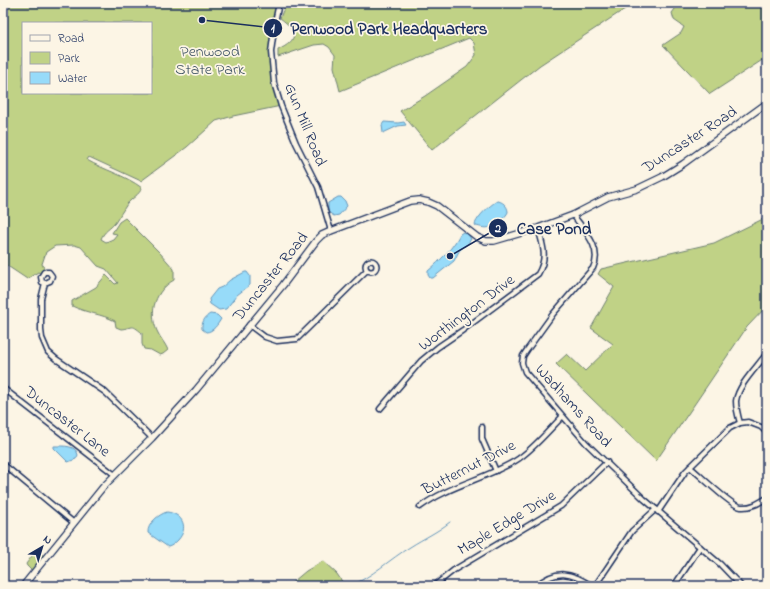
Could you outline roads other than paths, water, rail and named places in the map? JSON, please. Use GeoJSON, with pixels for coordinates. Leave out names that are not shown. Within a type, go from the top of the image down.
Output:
{"type":"FeatureCollection","features":[{"type":"Feature","properties":{"kind":"street","name":"Gun Mill Road"},"geometry":{"type":"LineString","coordinates":[[279,3],[271,52],[274,83],[281,106],[296,142],[318,187],[330,231]]}},
{"type":"Feature","properties":{"kind":"street","name":"Duncaster Road"},"geometry":{"type":"LineString","coordinates":[[23,586],[103,487],[152,438],[196,390],[322,235],[410,201],[419,200],[437,206],[476,237],[486,241],[494,241],[538,228],[574,215],[608,197],[637,188],[662,176],[683,164],[767,103]]}},
{"type":"Feature","properties":{"kind":"street","name":"Wadhams Road"},"geometry":{"type":"LineString","coordinates":[[574,215],[596,249],[597,254],[595,265],[552,314],[523,356],[522,363],[525,372],[562,417],[607,462],[657,510],[720,564],[741,586]]}},
{"type":"Feature","properties":{"kind":"street","name":"Worthington Drive"},"geometry":{"type":"LineString","coordinates":[[380,409],[421,362],[438,347],[538,274],[542,266],[545,252],[538,228]]}},
{"type":"Feature","properties":{"kind":"street"},"geometry":{"type":"LineString","coordinates":[[249,325],[266,337],[277,341],[297,339],[367,270]]}},
{"type":"Feature","properties":{"kind":"street"},"geometry":{"type":"LineString","coordinates":[[45,283],[41,299],[41,326],[42,338],[48,352],[116,401],[152,438]]}},
{"type":"Feature","properties":{"kind":"street"},"geometry":{"type":"LineString","coordinates":[[740,423],[736,408],[738,394],[744,383],[767,353]]}},
{"type":"Feature","properties":{"kind":"street","name":"Duncaster Lane"},"geometry":{"type":"LineString","coordinates":[[3,388],[115,475]]}},
{"type":"Feature","properties":{"kind":"street","name":"Butternut Drive"},"geometry":{"type":"LineString","coordinates":[[420,507],[444,493],[496,471],[520,458],[562,417]]}},
{"type":"Feature","properties":{"kind":"street"},"geometry":{"type":"LineString","coordinates":[[536,586],[546,578],[559,574],[576,577],[593,586],[632,531],[657,510],[680,478],[730,428],[740,423],[748,422],[761,427],[767,433]]}},
{"type":"Feature","properties":{"kind":"street"},"geometry":{"type":"LineString","coordinates":[[482,427],[482,439],[496,471]]}},
{"type":"Feature","properties":{"kind":"street","name":"Maple Edge Drive"},"geometry":{"type":"LineString","coordinates":[[434,586],[454,570],[561,506],[607,462]]}},
{"type":"Feature","properties":{"kind":"street"},"geometry":{"type":"LineString","coordinates":[[3,464],[74,522]]}},
{"type":"Feature","properties":{"kind":"street"},"geometry":{"type":"LineString","coordinates":[[690,467],[738,506],[750,506],[767,498]]}},
{"type":"Feature","properties":{"kind":"street"},"geometry":{"type":"LineString","coordinates":[[674,586],[700,547]]}},
{"type":"Feature","properties":{"kind":"water"},"geometry":{"type":"Polygon","coordinates":[[[384,122],[404,122],[406,125],[398,126],[383,133],[382,125],[384,122]]]}},
{"type":"Feature","properties":{"kind":"water"},"geometry":{"type":"Polygon","coordinates":[[[338,197],[341,197],[345,201],[347,206],[339,215],[334,216],[328,212],[328,203],[338,197]]]}},
{"type":"Feature","properties":{"kind":"water"},"geometry":{"type":"Polygon","coordinates":[[[497,201],[506,206],[508,212],[505,216],[498,223],[488,228],[476,226],[475,224],[482,214],[497,201]]]}},
{"type":"Feature","properties":{"kind":"water"},"geometry":{"type":"Polygon","coordinates":[[[463,232],[468,234],[471,239],[469,242],[459,251],[454,261],[433,278],[430,278],[428,271],[438,263],[463,232]]]}},
{"type":"Feature","properties":{"kind":"water"},"geometry":{"type":"Polygon","coordinates":[[[247,272],[250,276],[250,285],[237,295],[226,309],[219,310],[210,304],[209,299],[217,289],[247,272]]]}},
{"type":"Feature","properties":{"kind":"water"},"geometry":{"type":"Polygon","coordinates":[[[210,314],[217,315],[221,319],[213,329],[206,332],[202,329],[202,325],[205,318],[210,314]]]}},
{"type":"Feature","properties":{"kind":"water"},"geometry":{"type":"Polygon","coordinates":[[[54,446],[65,446],[75,449],[78,455],[76,459],[68,462],[54,448],[54,446]]]}},
{"type":"Feature","properties":{"kind":"water"},"geometry":{"type":"Polygon","coordinates":[[[167,512],[173,513],[177,516],[183,522],[184,526],[178,540],[168,547],[148,533],[151,523],[167,512]]]}},
{"type":"Feature","properties":{"kind":"waterway"},"geometry":{"type":"LineString","coordinates":[[350,586],[366,578],[450,522]]}},
{"type":"Feature","properties":{"kind":"place","name":"Penwood Park Headquarters"},"geometry":{"type":"Point","coordinates":[202,20]}},
{"type":"Feature","properties":{"kind":"place","name":"Case Pond"},"geometry":{"type":"Point","coordinates":[450,256]}},
{"type":"Feature","properties":{"kind":"park label","name":"Penwood State Park"},"geometry":{"type":"Point","coordinates":[210,61]}}]}
